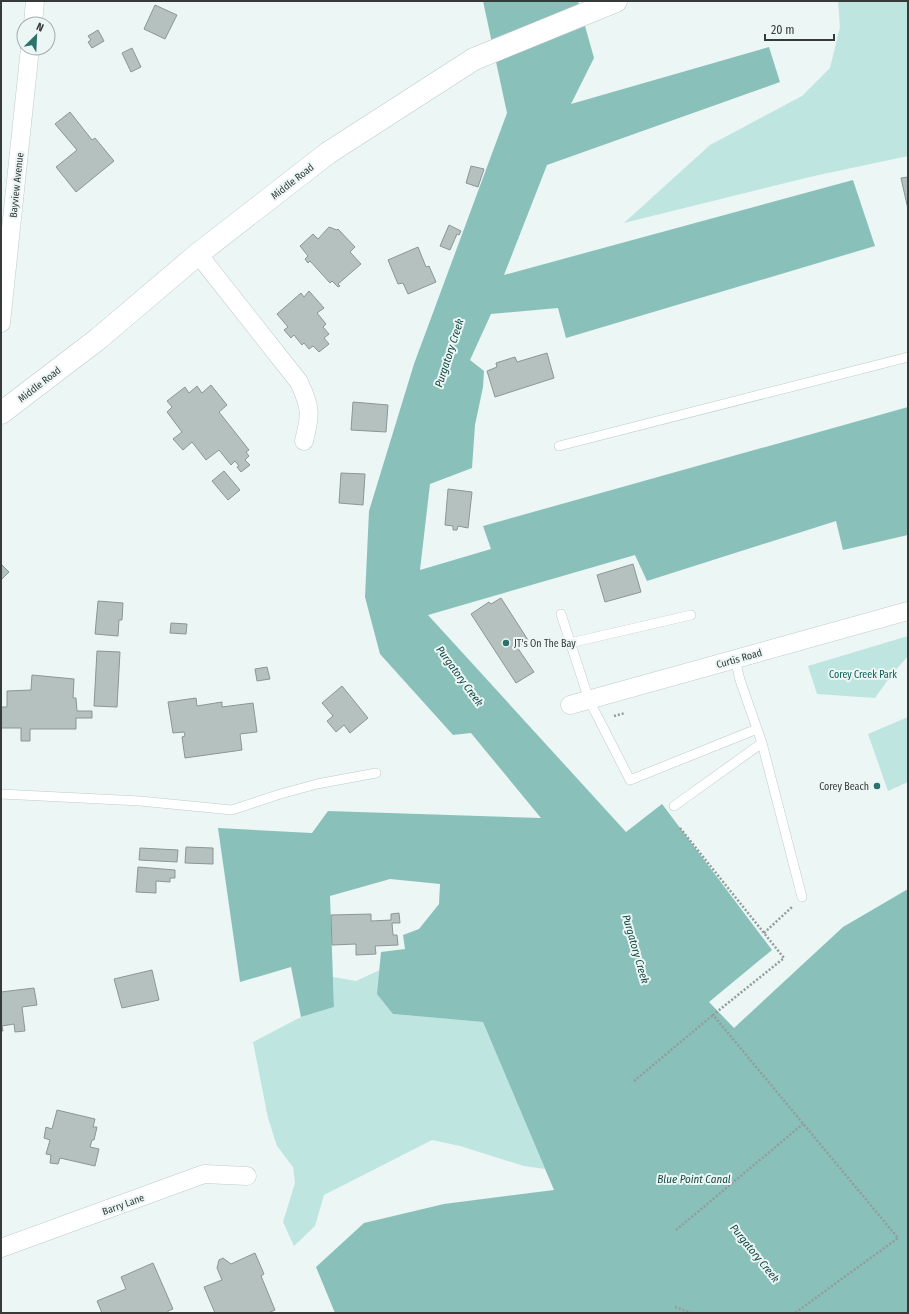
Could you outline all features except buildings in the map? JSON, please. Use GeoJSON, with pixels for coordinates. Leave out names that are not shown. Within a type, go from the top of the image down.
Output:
{"type":"FeatureCollection","features":[{"type":"Feature","properties":{"kind":"main road","name":"Middle Road"},"geometry":{"type":"LineString","coordinates":[[1,413],[98,339],[198,254],[328,153],[474,59],[607,4]]}},
{"type":"Feature","properties":{"kind":"street"},"geometry":{"type":"LineString","coordinates":[[34,16],[35,1]]}},
{"type":"Feature","properties":{"kind":"street","name":"Bayview Avenue"},"geometry":{"type":"LineString","coordinates":[[1,323],[29,56]]}},
{"type":"Feature","properties":{"kind":"street"},"geometry":{"type":"LineString","coordinates":[[198,254],[299,382],[308,400],[310,418],[304,442]]}},
{"type":"Feature","properties":{"kind":"street","name":"Curtis Road"},"geometry":{"type":"LineString","coordinates":[[570,705],[908,611]]}},
{"type":"Feature","properties":{"kind":"street","name":"Barry Lane"},"geometry":{"type":"LineString","coordinates":[[1,1248],[204,1174],[247,1176]]}},
{"type":"Feature","properties":{"kind":"lane"},"geometry":{"type":"LineString","coordinates":[[558,446],[908,357]]}},
{"type":"Feature","properties":{"kind":"lane"},"geometry":{"type":"LineString","coordinates":[[561,614],[589,700],[630,780],[757,729]]}},
{"type":"Feature","properties":{"kind":"lane"},"geometry":{"type":"LineString","coordinates":[[570,643],[691,615]]}},
{"type":"Feature","properties":{"kind":"lane"},"geometry":{"type":"LineString","coordinates":[[735,659],[740,680],[762,743],[802,897]]}},
{"type":"Feature","properties":{"kind":"lane"},"geometry":{"type":"LineString","coordinates":[[674,806],[762,743]]}},
{"type":"Feature","properties":{"kind":"lane"},"geometry":{"type":"LineString","coordinates":[[1,794],[140,801],[232,810],[317,784],[376,773]]}},
{"type":"Feature","properties":{"kind":"path"},"geometry":{"type":"LineString","coordinates":[[634,1081],[784,958],[680,828]]}},
{"type":"Feature","properties":{"kind":"path"},"geometry":{"type":"LineString","coordinates":[[764,933],[802,897]]}},
{"type":"Feature","properties":{"kind":"path"},"geometry":{"type":"LineString","coordinates":[[713,1015],[898,1238],[795,1313]]}},
{"type":"Feature","properties":{"kind":"path"},"geometry":{"type":"LineString","coordinates":[[676,1230],[803,1124]]}},
{"type":"Feature","properties":{"kind":"path"},"geometry":{"type":"LineString","coordinates":[[675,1307],[692,1313]]}},
{"type":"Feature","properties":{"kind":"green space"},"geometry":{"type":"Polygon","coordinates":[[[838,1],[908,1],[908,156],[814,176],[624,223],[710,145],[802,96],[830,68],[840,27],[838,1]]]}},
{"type":"Feature","properties":{"kind":"green space","name":"Corey Creek Park"},"geometry":{"type":"Polygon","coordinates":[[[908,636],[908,656],[892,674],[875,698],[817,694],[808,666],[908,636]]]}},
{"type":"Feature","properties":{"kind":"green space"},"geometry":{"type":"Polygon","coordinates":[[[908,717],[908,782],[888,791],[868,734],[908,717]]]}},
{"type":"Feature","properties":{"kind":"green space"},"geometry":{"type":"Polygon","coordinates":[[[380,970],[393,1014],[483,1022],[545,1169],[524,1166],[460,1146],[432,1140],[324,1195],[315,1226],[294,1246],[283,1222],[295,1183],[293,1167],[277,1146],[268,1118],[253,1042],[301,1017],[334,1007],[333,977],[356,981],[380,970]]]}},
{"type":"Feature","properties":{"kind":"water","name":"Blue Point Canal"},"geometry":{"type":"Polygon","coordinates":[[[483,1],[578,1],[594,58],[571,104],[769,47],[780,82],[547,165],[504,275],[853,180],[875,246],[566,338],[558,308],[491,314],[470,360],[484,371],[483,387],[475,425],[472,468],[430,484],[420,570],[491,549],[483,526],[908,407],[908,535],[843,550],[836,521],[647,581],[635,555],[428,615],[626,832],[662,804],[772,950],[709,1002],[734,1028],[843,927],[908,889],[908,1313],[335,1313],[316,1267],[364,1223],[444,1204],[554,1190],[483,1022],[393,1014],[377,994],[381,952],[405,949],[403,935],[419,929],[439,904],[440,884],[390,879],[330,896],[334,1007],[301,1017],[291,967],[240,982],[218,828],[312,833],[328,811],[541,818],[471,733],[453,735],[380,654],[365,597],[369,511],[414,364],[507,113],[483,1]]]}},
{"type":"Feature","properties":{"kind":"place","name":"JT's On The Bay"},"geometry":{"type":"Point","coordinates":[506,643]}},
{"type":"Feature","properties":{"kind":"place","name":"Corey Beach"},"geometry":{"type":"Point","coordinates":[877,786]}},
{"type":"Feature","properties":{"kind":"water label","name":"Purgatory Creek"},"geometry":{"type":"Point","coordinates":[449,353]}},
{"type":"Feature","properties":{"kind":"water label","name":"Purgatory Creek"},"geometry":{"type":"Point","coordinates":[460,676]}},
{"type":"Feature","properties":{"kind":"water label","name":"Purgatory Creek"},"geometry":{"type":"Point","coordinates":[636,949]}},
{"type":"Feature","properties":{"kind":"water label","name":"Purgatory Creek"},"geometry":{"type":"Point","coordinates":[755,1253]}}]}
